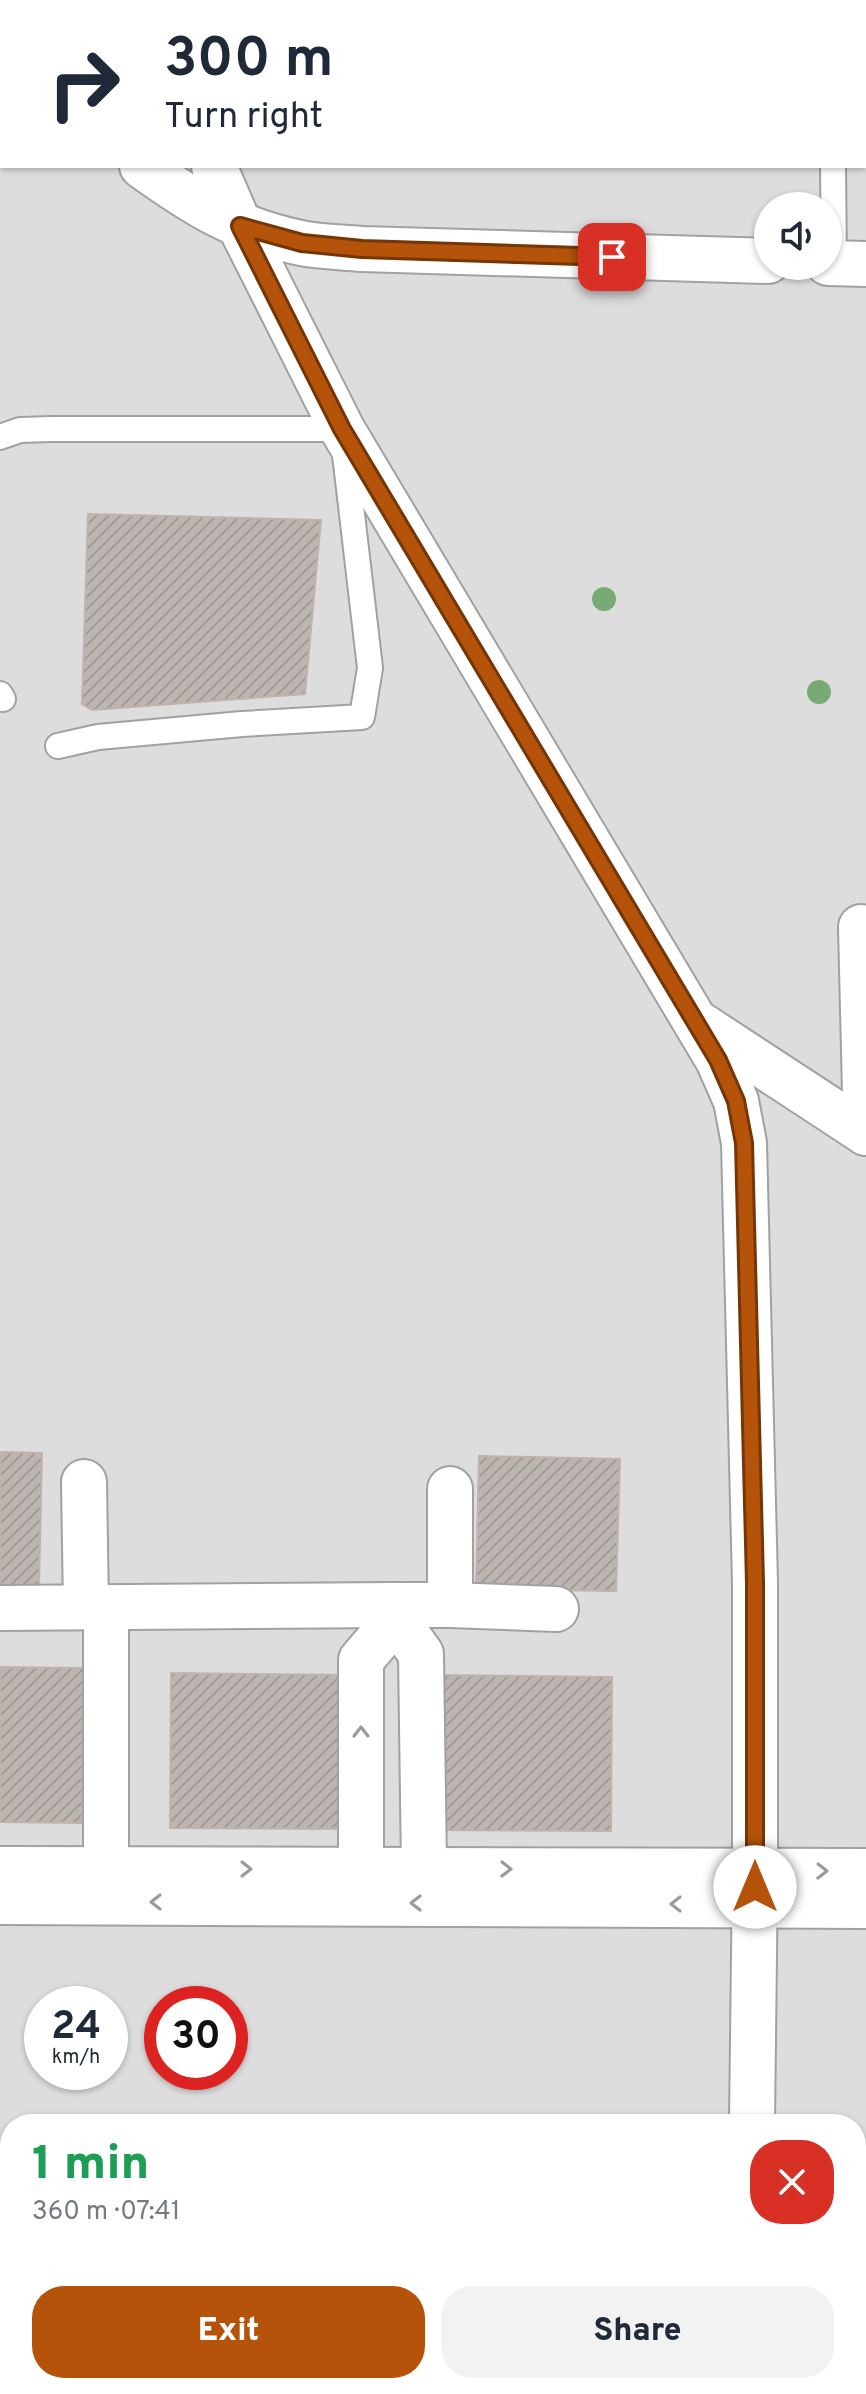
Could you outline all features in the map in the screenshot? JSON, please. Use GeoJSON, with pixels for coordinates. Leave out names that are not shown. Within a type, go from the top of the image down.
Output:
{"type":"FeatureCollection","features":[{"type":"Feature","properties":{"kind":"street"},"geometry":{"type":"LineString","coordinates":[[145,168],[191,201],[240,226],[302,243],[362,249],[754,261]]}},
{"type":"Feature","properties":{"kind":"street"},"geometry":{"type":"LineString","coordinates":[[215,168],[240,226],[342,429],[718,1060],[736,1101],[744,1143],[755,1583],[752,2114]]}},
{"type":"Feature","properties":{"kind":"street"},"geometry":{"type":"LineString","coordinates":[[861,927],[866,1133]]}},
{"type":"Feature","properties":{"kind":"street"},"geometry":{"type":"LineString","coordinates":[[693,1020],[866,1133]]}},
{"type":"Feature","properties":{"kind":"street"},"geometry":{"type":"LineString","coordinates":[[84,1482],[96,1607],[106,1869]]}},
{"type":"Feature","properties":{"kind":"street"},"geometry":{"type":"LineString","coordinates":[[450,1489],[450,1605]]}},
{"type":"Feature","properties":{"kind":"street"},"geometry":{"type":"LineString","coordinates":[[0,1608],[396,1612],[450,1605],[556,1609]]}},
{"type":"Feature","properties":{"kind":"street"},"geometry":{"type":"LineString","coordinates":[[396,1612],[421,1654],[424,1869]]}},
{"type":"Feature","properties":{"kind":"street"},"geometry":{"type":"LineString","coordinates":[[361,1870],[361,1660],[396,1612]]}},
{"type":"Feature","properties":{"kind":"street"},"geometry":{"type":"LineString","coordinates":[[0,1869],[424,1869],[755,1887],[866,1906]]}},
{"type":"Feature","properties":{"kind":"street"},"geometry":{"type":"LineString","coordinates":[[0,1902],[755,1887],[866,1871]]}},
{"type":"Feature","properties":{"kind":"lane"},"geometry":{"type":"LineString","coordinates":[[833,168],[843,263]]}},
{"type":"Feature","properties":{"kind":"lane"},"geometry":{"type":"LineString","coordinates":[[0,437],[20,430],[52,429],[342,429],[370,668],[362,717],[98,737],[58,746]]}},
{"type":"Feature","properties":{"kind":"shaded area"},"geometry":{"type":"Polygon","coordinates":[[[0,168],[866,168],[866,2114],[0,2114],[0,168]]]}},
{"type":"Feature","properties":{"kind":"building"},"geometry":{"type":"Polygon","coordinates":[[[88,514],[321,520],[305,694],[92,710],[82,704],[88,514]]]}},
{"type":"Feature","properties":{"kind":"building"},"geometry":{"type":"Polygon","coordinates":[[[0,1452],[42,1453],[39,1586],[0,1585],[0,1452]]]}},
{"type":"Feature","properties":{"kind":"building"},"geometry":{"type":"Polygon","coordinates":[[[479,1456],[620,1459],[616,1591],[476,1589],[479,1456]]]}},
{"type":"Feature","properties":{"kind":"building"},"geometry":{"type":"Polygon","coordinates":[[[0,1667],[83,1668],[82,1823],[0,1822],[0,1667]]]}},
{"type":"Feature","properties":{"kind":"building"},"geometry":{"type":"Polygon","coordinates":[[[171,1673],[349,1675],[348,1829],[170,1828],[171,1673]]]}},
{"type":"Feature","properties":{"kind":"building"},"geometry":{"type":"Polygon","coordinates":[[[434,1675],[612,1677],[611,1831],[433,1830],[434,1675]]]}},
{"type":"Feature","properties":{"kind":"route"},"geometry":{"type":"LineString","coordinates":[[612,257],[362,249],[302,243],[240,226],[342,429],[718,1060],[736,1101],[744,1143],[755,1583],[755,1887]]}}]}
